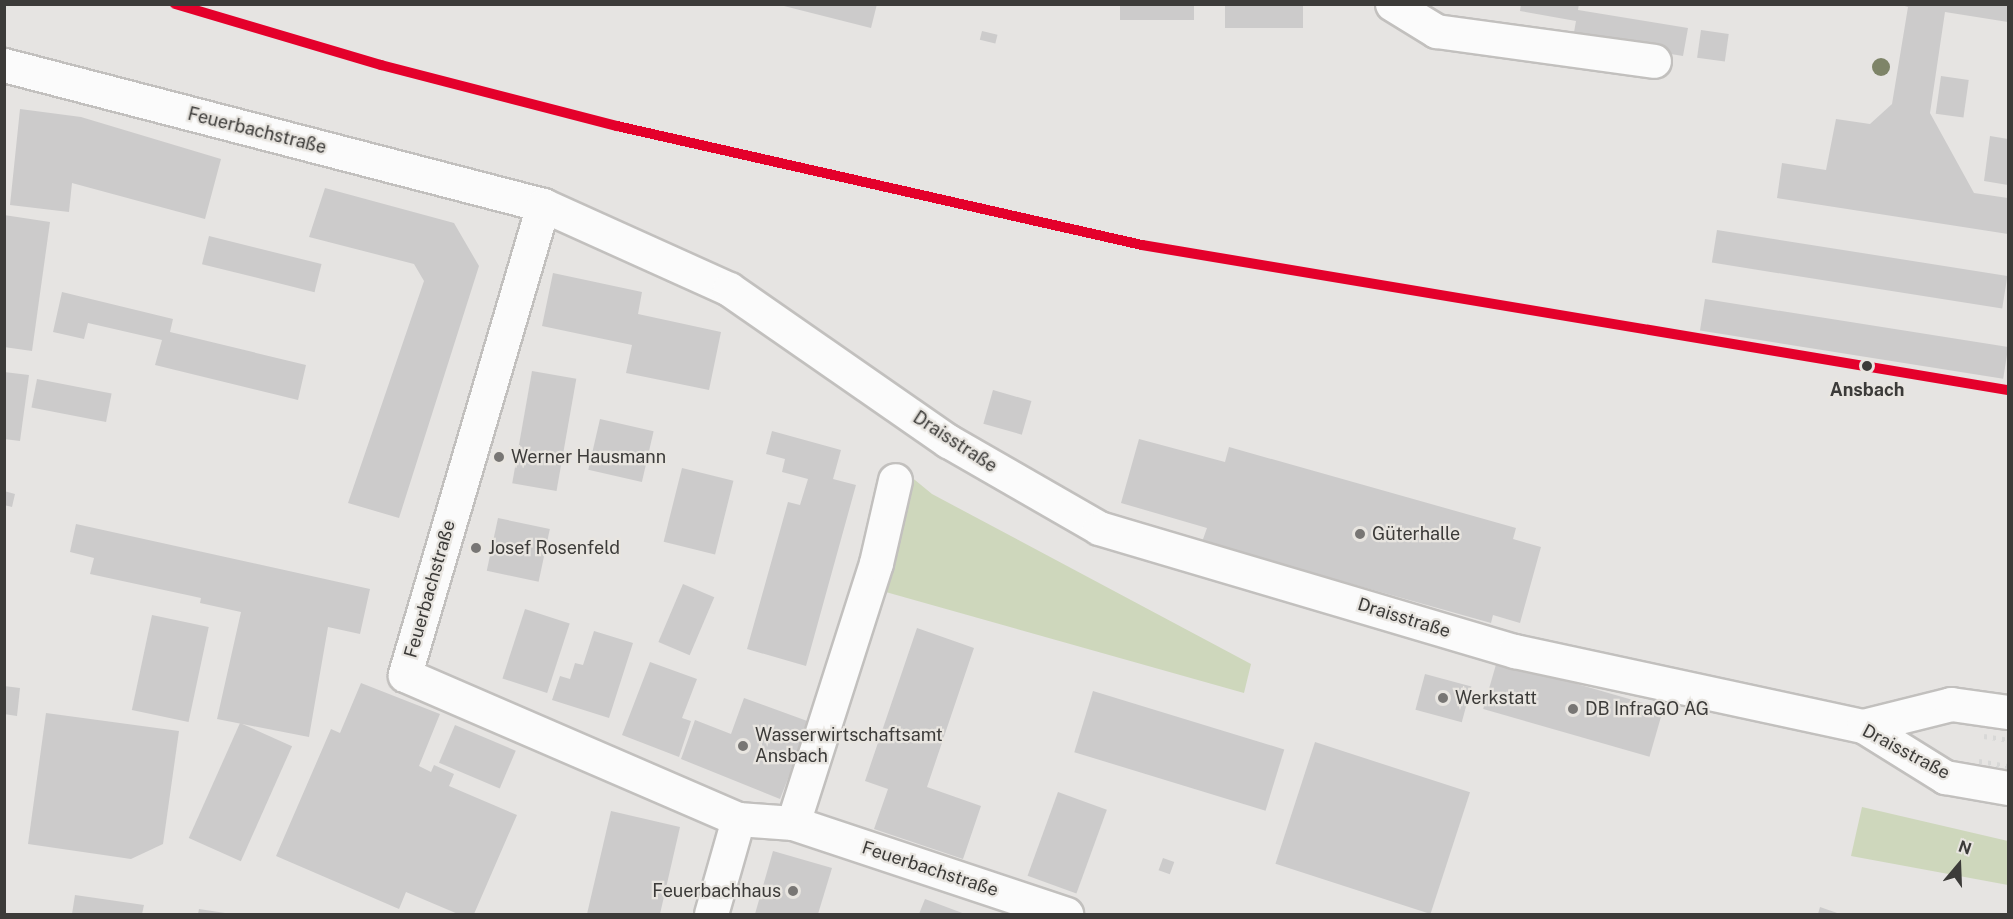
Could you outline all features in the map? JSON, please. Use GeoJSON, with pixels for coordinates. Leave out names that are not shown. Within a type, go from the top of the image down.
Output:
{"type":"FeatureCollection","features":[{"type":"Feature","properties":{"kind":"street"},"geometry":{"type":"LineString","coordinates":[[1392,4],[1436,32],[1654,61]]}},
{"type":"Feature","properties":{"kind":"street","name":"Feuerbachstraße"},"geometry":{"type":"LineString","coordinates":[[4,65],[543,205],[729,289],[834,362]]}},
{"type":"Feature","properties":{"kind":"street","name":"Feuerbachstraße"},"geometry":{"type":"LineString","coordinates":[[543,205],[405,675],[738,819],[793,823],[1066,915]]}},
{"type":"Feature","properties":{"kind":"street","name":"Draisstraße"},"geometry":{"type":"LineString","coordinates":[[834,362],[948,441],[1099,528],[1515,651],[1863,726],[1945,777],[2008,788]]}},
{"type":"Feature","properties":{"kind":"street"},"geometry":{"type":"LineString","coordinates":[[793,823],[876,563],[896,480]]}},
{"type":"Feature","properties":{"kind":"street"},"geometry":{"type":"LineString","coordinates":[[1863,726],[1951,704],[2008,712]]}},
{"type":"Feature","properties":{"kind":"street"},"geometry":{"type":"LineString","coordinates":[[711,915],[738,819]]}},
{"type":"Feature","properties":{"kind":"green space"},"geometry":{"type":"Polygon","coordinates":[[[904,471],[932,494],[1251,664],[1244,693],[868,587],[904,471]]]}},
{"type":"Feature","properties":{"kind":"green space"},"geometry":{"type":"Polygon","coordinates":[[[1862,807],[2008,841],[2008,885],[1851,856],[1862,807]]]}},
{"type":"Feature","properties":{"kind":"building"},"geometry":{"type":"Polygon","coordinates":[[[776,4],[877,4],[871,28],[776,4]]]}},
{"type":"Feature","properties":{"kind":"building"},"geometry":{"type":"Polygon","coordinates":[[[1120,4],[1194,4],[1194,20],[1120,20],[1120,4]]]}},
{"type":"Feature","properties":{"kind":"building"},"geometry":{"type":"Polygon","coordinates":[[[1225,4],[1303,4],[1303,28],[1225,28],[1225,4]]]}},
{"type":"Feature","properties":{"kind":"building"},"geometry":{"type":"Polygon","coordinates":[[[1521,4],[1579,4],[1578,10],[1688,28],[1683,56],[1573,38],[1576,21],[1520,11],[1521,4]]]}},
{"type":"Feature","properties":{"kind":"building"},"geometry":{"type":"Polygon","coordinates":[[[1898,4],[2008,4],[2008,22],[1945,12],[1930,113],[1974,193],[2008,198],[2008,234],[1777,198],[1782,163],[1826,170],[1836,119],[1870,124],[1892,104],[1908,7],[1898,4]]]}},
{"type":"Feature","properties":{"kind":"building"},"geometry":{"type":"Polygon","coordinates":[[[1701,30],[1729,34],[1725,62],[1697,58],[1701,30]]]}},
{"type":"Feature","properties":{"kind":"building"},"geometry":{"type":"Polygon","coordinates":[[[982,31],[998,35],[995,44],[980,40],[982,31]]]}},
{"type":"Feature","properties":{"kind":"building"},"geometry":{"type":"Polygon","coordinates":[[[1941,76],[1969,80],[1963,118],[1936,114],[1941,76]]]}},
{"type":"Feature","properties":{"kind":"building"},"geometry":{"type":"Polygon","coordinates":[[[20,109],[81,117],[221,159],[205,219],[72,183],[69,212],[10,205],[20,109]]]}},
{"type":"Feature","properties":{"kind":"building"},"geometry":{"type":"Polygon","coordinates":[[[1990,136],[2008,139],[2008,185],[1984,181],[1990,136]]]}},
{"type":"Feature","properties":{"kind":"building"},"geometry":{"type":"Polygon","coordinates":[[[325,188],[454,223],[479,266],[399,518],[348,503],[424,281],[414,264],[309,237],[325,188]]]}},
{"type":"Feature","properties":{"kind":"building"},"geometry":{"type":"Polygon","coordinates":[[[4,215],[50,222],[32,351],[4,347],[4,215]]]}},
{"type":"Feature","properties":{"kind":"building"},"geometry":{"type":"Polygon","coordinates":[[[1717,230],[2007,276],[2002,309],[1712,263],[1717,230]]]}},
{"type":"Feature","properties":{"kind":"building"},"geometry":{"type":"Polygon","coordinates":[[[209,236],[322,264],[315,292],[202,264],[209,236]]]}},
{"type":"Feature","properties":{"kind":"building"},"geometry":{"type":"Polygon","coordinates":[[[553,273],[642,292],[638,314],[721,332],[709,390],[626,373],[632,345],[542,326],[553,273]]]}},
{"type":"Feature","properties":{"kind":"building"},"geometry":{"type":"Polygon","coordinates":[[[62,292],[173,319],[170,332],[306,365],[298,400],[155,365],[162,340],[88,323],[84,339],[53,332],[62,292]]]}},
{"type":"Feature","properties":{"kind":"building"},"geometry":{"type":"Polygon","coordinates":[[[1705,299],[2008,347],[2003,379],[1700,331],[1705,299]]]}},
{"type":"Feature","properties":{"kind":"building"},"geometry":{"type":"Polygon","coordinates":[[[532,371],[576,379],[557,491],[512,483],[532,371]]]}},
{"type":"Feature","properties":{"kind":"building"},"geometry":{"type":"Polygon","coordinates":[[[4,372],[29,375],[20,441],[4,439],[4,372]]]}},
{"type":"Feature","properties":{"kind":"building"},"geometry":{"type":"Polygon","coordinates":[[[37,379],[112,394],[106,422],[31,407],[37,379]]]}},
{"type":"Feature","properties":{"kind":"building"},"geometry":{"type":"Polygon","coordinates":[[[993,390],[1031,401],[1022,435],[983,424],[993,390]]]}},
{"type":"Feature","properties":{"kind":"building"},"geometry":{"type":"Polygon","coordinates":[[[600,419],[654,431],[642,482],[588,470],[600,419]]]}},
{"type":"Feature","properties":{"kind":"building"},"geometry":{"type":"Polygon","coordinates":[[[772,431],[841,450],[833,479],[856,485],[806,666],[747,649],[788,502],[800,505],[808,479],[782,472],[785,459],[766,454],[772,431]]]}},
{"type":"Feature","properties":{"kind":"building","name":"Güterhalle"},"geometry":{"type":"Polygon","coordinates":[[[1139,439],[1225,462],[1229,447],[1516,528],[1513,539],[1541,547],[1520,623],[1493,615],[1491,623],[1202,542],[1207,528],[1121,503],[1139,439]]]}},
{"type":"Feature","properties":{"kind":"building"},"geometry":{"type":"Polygon","coordinates":[[[682,468],[733,481],[715,555],[664,542],[682,468]]]}},
{"type":"Feature","properties":{"kind":"building"},"geometry":{"type":"Polygon","coordinates":[[[4,491],[15,494],[12,507],[4,505],[4,491]]]}},
{"type":"Feature","properties":{"kind":"building"},"geometry":{"type":"Polygon","coordinates":[[[498,518],[550,529],[539,582],[487,571],[498,518]]]}},
{"type":"Feature","properties":{"kind":"building"},"geometry":{"type":"Polygon","coordinates":[[[76,524],[370,589],[360,634],[328,627],[309,737],[217,719],[241,612],[200,603],[201,598],[90,574],[94,558],[70,552],[76,524]]]}},
{"type":"Feature","properties":{"kind":"building"},"geometry":{"type":"Polygon","coordinates":[[[683,584],[714,597],[690,655],[658,642],[683,584]]]}},
{"type":"Feature","properties":{"kind":"building"},"geometry":{"type":"Polygon","coordinates":[[[525,609],[570,624],[547,693],[502,678],[525,609]]]}},
{"type":"Feature","properties":{"kind":"building"},"geometry":{"type":"Polygon","coordinates":[[[152,615],[209,627],[189,722],[132,710],[152,615]]]}},
{"type":"Feature","properties":{"kind":"building"},"geometry":{"type":"Polygon","coordinates":[[[917,628],[974,648],[927,787],[981,806],[963,859],[874,829],[888,789],[865,781],[917,628]]]}},
{"type":"Feature","properties":{"kind":"building"},"geometry":{"type":"Polygon","coordinates":[[[594,631],[633,643],[609,718],[552,700],[560,676],[570,679],[575,663],[583,665],[594,631]]]}},
{"type":"Feature","properties":{"kind":"building","name":"DB InfraGO AG"},"geometry":{"type":"Polygon","coordinates":[[[1497,661],[1663,709],[1650,757],[1483,709],[1497,661]]]}},
{"type":"Feature","properties":{"kind":"building"},"geometry":{"type":"Polygon","coordinates":[[[650,662],[697,679],[682,718],[691,721],[679,757],[622,735],[650,662]]]}},
{"type":"Feature","properties":{"kind":"building","name":"Werkstatt"},"geometry":{"type":"Polygon","coordinates":[[[1425,674],[1471,686],[1462,722],[1415,710],[1425,674]]]}},
{"type":"Feature","properties":{"kind":"building"},"geometry":{"type":"Polygon","coordinates":[[[361,683],[440,714],[419,766],[431,772],[434,765],[454,774],[449,786],[517,815],[474,914],[458,914],[406,892],[399,909],[276,856],[331,729],[340,733],[361,683]]]}},
{"type":"Feature","properties":{"kind":"building"},"geometry":{"type":"Polygon","coordinates":[[[4,686],[20,688],[17,716],[4,714],[4,686]]]}},
{"type":"Feature","properties":{"kind":"building"},"geometry":{"type":"Polygon","coordinates":[[[1093,691],[1284,749],[1266,811],[1074,752],[1093,691]]]}},
{"type":"Feature","properties":{"kind":"building","name":"Wasserwirtschaftsamt Ansbach"},"geometry":{"type":"Polygon","coordinates":[[[744,698],[810,722],[780,799],[681,759],[695,720],[731,734],[744,698]]]}},
{"type":"Feature","properties":{"kind":"building"},"geometry":{"type":"Polygon","coordinates":[[[46,713],[179,731],[163,844],[131,859],[28,844],[46,713]]]}},
{"type":"Feature","properties":{"kind":"building"},"geometry":{"type":"Polygon","coordinates":[[[240,723],[292,746],[241,861],[189,838],[240,723]]]}},
{"type":"Feature","properties":{"kind":"building"},"geometry":{"type":"Polygon","coordinates":[[[455,725],[516,751],[500,789],[439,763],[455,725]]]}},
{"type":"Feature","properties":{"kind":"building"},"geometry":{"type":"Polygon","coordinates":[[[1315,742],[1470,792],[1431,914],[1275,864],[1315,742]]]}},
{"type":"Feature","properties":{"kind":"building"},"geometry":{"type":"Polygon","coordinates":[[[1058,792],[1107,810],[1076,893],[1028,876],[1058,792]]]}},
{"type":"Feature","properties":{"kind":"building"},"geometry":{"type":"Polygon","coordinates":[[[611,811],[680,827],[660,914],[587,914],[611,811]]]}},
{"type":"Feature","properties":{"kind":"building","name":"Feuerbachhaus"},"geometry":{"type":"Polygon","coordinates":[[[773,851],[832,868],[818,914],[755,914],[773,851]]]}},
{"type":"Feature","properties":{"kind":"building"},"geometry":{"type":"Polygon","coordinates":[[[1163,858],[1174,862],[1170,874],[1159,870],[1163,858]]]}},
{"type":"Feature","properties":{"kind":"building"},"geometry":{"type":"Polygon","coordinates":[[[75,895],[144,905],[142,914],[72,914],[75,895]]]}},
{"type":"Feature","properties":{"kind":"building"},"geometry":{"type":"Polygon","coordinates":[[[925,899],[965,914],[919,914],[925,899]]]}},
{"type":"Feature","properties":{"kind":"building"},"geometry":{"type":"Polygon","coordinates":[[[1820,907],[1840,914],[1818,914],[1820,907]]]}},
{"type":"Feature","properties":{"kind":"building"},"geometry":{"type":"Polygon","coordinates":[[[199,909],[225,913],[225,914],[198,914],[199,909]]]}},
{"type":"Feature","properties":{"kind":"railway"},"geometry":{"type":"LineString","coordinates":[[1984,736],[2008,740]]}},
{"type":"Feature","properties":{"kind":"railway"},"geometry":{"type":"LineString","coordinates":[[1979,761],[2008,766]]}},
{"type":"Feature","properties":{"kind":"transit line"},"geometry":{"type":"LineString","coordinates":[[175,4],[381,65],[617,126],[1142,245],[2008,390]]}},
{"type":"Feature","properties":{"kind":"place","name":"Ansbach"},"geometry":{"type":"Point","coordinates":[1867,366]}},
{"type":"Feature","properties":{"kind":"place","name":"Werner Hausmann"},"geometry":{"type":"Point","coordinates":[499,457]}},
{"type":"Feature","properties":{"kind":"place","name":"Güterhalle"},"geometry":{"type":"Point","coordinates":[1360,534]}},
{"type":"Feature","properties":{"kind":"place","name":"Josef Rosenfeld"},"geometry":{"type":"Point","coordinates":[476,548]}},
{"type":"Feature","properties":{"kind":"place","name":"Werkstatt"},"geometry":{"type":"Point","coordinates":[1443,698]}},
{"type":"Feature","properties":{"kind":"place","name":"DB InfraGO AG"},"geometry":{"type":"Point","coordinates":[1573,709]}},
{"type":"Feature","properties":{"kind":"place","name":"Wasserwirtschaftsamt Ansbach"},"geometry":{"type":"Point","coordinates":[743,746]}},
{"type":"Feature","properties":{"kind":"place","name":"Feuerbachhaus"},"geometry":{"type":"Point","coordinates":[793,891]}}]}
